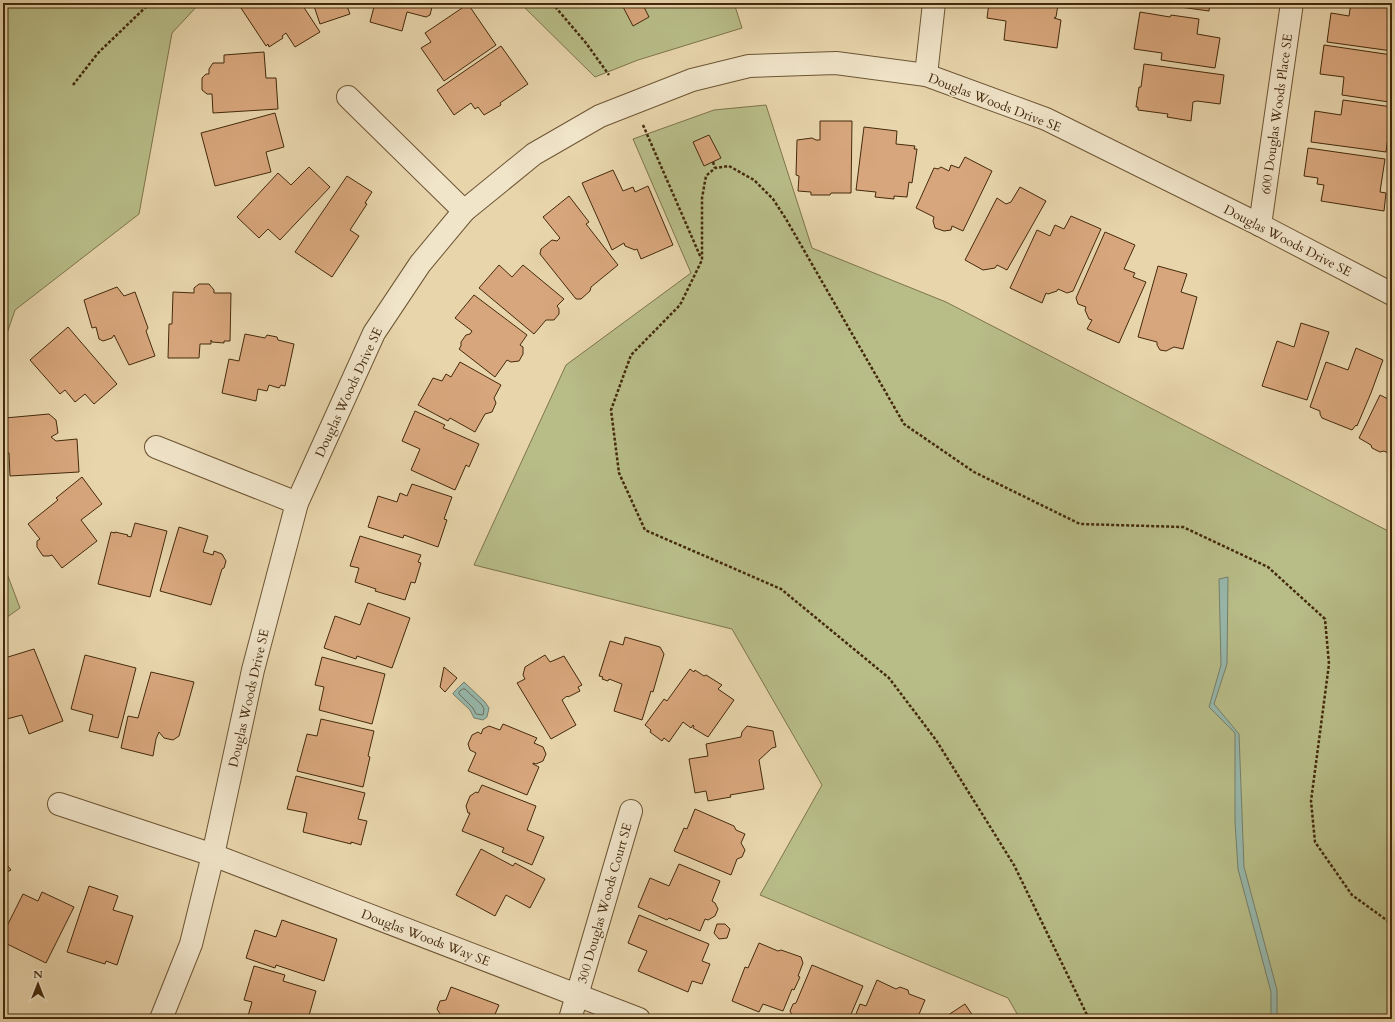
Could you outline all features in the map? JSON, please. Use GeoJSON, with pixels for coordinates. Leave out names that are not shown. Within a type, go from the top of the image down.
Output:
{"type":"FeatureCollection","features":[{"type":"Feature","properties":{"kind":"street"},"geometry":{"type":"LineString","coordinates":[[926,75],[934,3]]}},
{"type":"Feature","properties":{"kind":"street","name":"600 Douglas Woods Place SE"},"geometry":{"type":"LineString","coordinates":[[1260,225],[1292,3]]}},
{"type":"Feature","properties":{"kind":"street","name":"Douglas Woods Drive SE"},"geometry":{"type":"LineString","coordinates":[[161,1019],[191,944],[213,854],[253,670],[297,503],[374,334],[420,264],[464,211],[534,154],[588,122],[692,80],[749,66],[836,63],[926,75],[1046,119],[1260,225],[1392,294]]}},
{"type":"Feature","properties":{"kind":"street"},"geometry":{"type":"LineString","coordinates":[[348,97],[464,211]]}},
{"type":"Feature","properties":{"kind":"street"},"geometry":{"type":"LineString","coordinates":[[156,447],[297,503]]}},
{"type":"Feature","properties":{"kind":"street","name":"Douglas Woods Way SE"},"geometry":{"type":"LineString","coordinates":[[59,804],[213,854],[639,1019]]}},
{"type":"Feature","properties":{"kind":"street","name":"300 Douglas Woods Court SE"},"geometry":{"type":"LineString","coordinates":[[570,1019],[631,811]]}},
{"type":"Feature","properties":{"kind":"path"},"geometry":{"type":"LineString","coordinates":[[73,85],[98,53],[150,3]]}},
{"type":"Feature","properties":{"kind":"path"},"geometry":{"type":"LineString","coordinates":[[552,3],[586,43],[610,75]]}},
{"type":"Feature","properties":{"kind":"path"},"geometry":{"type":"LineString","coordinates":[[642,123],[702,260]]}},
{"type":"Feature","properties":{"kind":"path"},"geometry":{"type":"LineString","coordinates":[[713,162],[715,168]]}},
{"type":"Feature","properties":{"kind":"path"},"geometry":{"type":"LineString","coordinates":[[1089,1019],[1014,865],[936,740],[889,678],[781,589],[645,530],[619,473],[612,410],[631,355],[680,306],[702,260],[702,198],[706,176],[715,168],[729,166],[754,180],[772,199],[786,219],[904,424],[974,472],[1080,524],[1183,527],[1268,567],[1325,619],[1329,664],[1312,801],[1315,842],[1352,895],[1392,924]]}},
{"type":"Feature","properties":{"kind":"green space"},"geometry":{"type":"Polygon","coordinates":[[[3,3],[200,3],[172,33],[139,214],[15,310],[3,345],[3,3]]]}},
{"type":"Feature","properties":{"kind":"green space"},"geometry":{"type":"Polygon","coordinates":[[[520,3],[734,3],[742,28],[638,60],[595,77],[520,3]]]}},
{"type":"Feature","properties":{"kind":"green space"},"geometry":{"type":"Polygon","coordinates":[[[766,105],[812,248],[946,302],[1392,533],[1392,1019],[1020,1019],[1008,998],[760,895],[822,785],[732,629],[474,565],[566,365],[691,273],[633,139],[714,110],[766,105]]]}},
{"type":"Feature","properties":{"kind":"green space"},"geometry":{"type":"Polygon","coordinates":[[[3,563],[20,608],[3,620],[3,563]]]}},
{"type":"Feature","properties":{"kind":"water"},"geometry":{"type":"Polygon","coordinates":[[[1228,577],[1227,664],[1214,704],[1239,734],[1244,867],[1277,990],[1277,1019],[1271,1019],[1271,992],[1238,869],[1235,822],[1235,733],[1209,707],[1221,665],[1219,579],[1228,577]]]}},
{"type":"Feature","properties":{"kind":"water"},"geometry":{"type":"Polygon","coordinates":[[[464,682],[485,702],[489,708],[487,717],[483,720],[474,718],[470,710],[453,694],[464,682]]]}},
{"type":"Feature","properties":{"kind":"building"},"geometry":{"type":"Polygon","coordinates":[[[242,3],[301,3],[320,32],[295,47],[286,33],[282,36],[283,38],[269,47],[268,44],[266,46],[239,5],[242,3]]]}},
{"type":"Feature","properties":{"kind":"building"},"geometry":{"type":"Polygon","coordinates":[[[313,3],[354,3],[347,6],[350,14],[320,24],[313,3]]]}},
{"type":"Feature","properties":{"kind":"building"},"geometry":{"type":"Polygon","coordinates":[[[375,3],[433,3],[430,15],[426,17],[407,12],[402,31],[370,22],[375,3]]]}},
{"type":"Feature","properties":{"kind":"building"},"geometry":{"type":"Polygon","coordinates":[[[621,3],[642,3],[649,17],[633,26],[621,3]]]}},
{"type":"Feature","properties":{"kind":"building"},"geometry":{"type":"Polygon","coordinates":[[[761,3],[807,3],[761,5],[761,3]]]}},
{"type":"Feature","properties":{"kind":"building"},"geometry":{"type":"Polygon","coordinates":[[[989,3],[1056,3],[1058,5],[1056,17],[1054,18],[1061,20],[1057,48],[1004,40],[1006,21],[987,18],[989,3]]]}},
{"type":"Feature","properties":{"kind":"building"},"geometry":{"type":"Polygon","coordinates":[[[1158,3],[1210,3],[1209,11],[1158,3]]]}},
{"type":"Feature","properties":{"kind":"building"},"geometry":{"type":"Polygon","coordinates":[[[1351,3],[1380,3],[1392,5],[1392,51],[1327,42],[1331,13],[1349,16],[1351,3]]]}},
{"type":"Feature","properties":{"kind":"building"},"geometry":{"type":"Polygon","coordinates":[[[468,4],[496,45],[444,81],[421,48],[431,42],[425,33],[468,4]]]}},
{"type":"Feature","properties":{"kind":"building"},"geometry":{"type":"Polygon","coordinates":[[[1140,12],[1170,17],[1171,15],[1199,19],[1197,34],[1220,38],[1215,68],[1161,60],[1162,53],[1134,49],[1140,12]]]}},
{"type":"Feature","properties":{"kind":"building"},"geometry":{"type":"Polygon","coordinates":[[[1324,45],[1392,55],[1392,82],[1389,102],[1342,95],[1344,77],[1320,74],[1324,45]]]}},
{"type":"Feature","properties":{"kind":"building"},"geometry":{"type":"Polygon","coordinates":[[[501,46],[528,84],[500,103],[501,105],[484,115],[478,107],[475,109],[471,103],[454,115],[437,90],[501,46]]]}},
{"type":"Feature","properties":{"kind":"building"},"geometry":{"type":"Polygon","coordinates":[[[264,52],[266,78],[276,78],[278,109],[213,113],[212,94],[207,94],[202,90],[202,78],[206,74],[209,74],[209,69],[213,63],[224,63],[224,55],[264,52]]]}},
{"type":"Feature","properties":{"kind":"building"},"geometry":{"type":"Polygon","coordinates":[[[1144,64],[1224,75],[1220,104],[1197,101],[1193,102],[1191,121],[1167,117],[1168,114],[1138,110],[1138,107],[1136,107],[1139,87],[1141,87],[1144,64]]]}},
{"type":"Feature","properties":{"kind":"building"},"geometry":{"type":"Polygon","coordinates":[[[1343,100],[1392,107],[1386,152],[1311,142],[1315,111],[1341,115],[1343,100]]]}},
{"type":"Feature","properties":{"kind":"building"},"geometry":{"type":"Polygon","coordinates":[[[275,113],[284,147],[266,152],[271,172],[215,186],[201,133],[275,113]]]}},
{"type":"Feature","properties":{"kind":"building"},"geometry":{"type":"Polygon","coordinates":[[[820,121],[852,121],[851,193],[811,195],[811,192],[798,191],[799,176],[796,175],[797,140],[812,138],[820,140],[820,121]]]}},
{"type":"Feature","properties":{"kind":"building"},"geometry":{"type":"Polygon","coordinates":[[[864,127],[897,131],[896,144],[915,146],[914,149],[917,149],[912,183],[909,182],[907,197],[894,196],[894,199],[875,197],[876,192],[856,190],[864,127]]]}},
{"type":"Feature","properties":{"kind":"building"},"geometry":{"type":"Polygon","coordinates":[[[709,135],[721,158],[704,166],[693,142],[709,135]]]}},
{"type":"Feature","properties":{"kind":"building"},"geometry":{"type":"Polygon","coordinates":[[[1308,148],[1385,159],[1380,192],[1386,193],[1384,211],[1321,201],[1324,185],[1317,184],[1318,178],[1304,176],[1308,148]]]}},
{"type":"Feature","properties":{"kind":"building"},"geometry":{"type":"Polygon","coordinates":[[[965,157],[992,171],[963,231],[952,226],[951,230],[944,231],[935,228],[933,221],[934,217],[916,208],[934,168],[938,169],[941,167],[949,171],[951,165],[959,168],[965,157]]]}},
{"type":"Feature","properties":{"kind":"building"},"geometry":{"type":"Polygon","coordinates":[[[309,167],[330,187],[280,240],[268,229],[259,238],[237,217],[278,173],[291,185],[309,167]]]}},
{"type":"Feature","properties":{"kind":"building"},"geometry":{"type":"Polygon","coordinates":[[[613,170],[623,191],[633,187],[635,192],[648,186],[673,245],[641,259],[637,249],[635,250],[625,246],[624,243],[612,250],[582,183],[613,170]]]}},
{"type":"Feature","properties":{"kind":"building"},"geometry":{"type":"Polygon","coordinates":[[[347,176],[372,192],[365,203],[367,204],[350,230],[359,236],[332,277],[295,252],[347,176]]]}},
{"type":"Feature","properties":{"kind":"building"},"geometry":{"type":"Polygon","coordinates":[[[1020,187],[1046,201],[1007,270],[997,265],[995,268],[983,270],[965,260],[997,198],[1006,204],[1011,202],[1020,187]]]}},
{"type":"Feature","properties":{"kind":"building"},"geometry":{"type":"Polygon","coordinates":[[[569,196],[589,222],[586,224],[618,265],[591,287],[590,291],[581,299],[576,299],[540,254],[541,249],[552,240],[557,241],[560,238],[543,217],[569,196]]]}},
{"type":"Feature","properties":{"kind":"building"},"geometry":{"type":"Polygon","coordinates":[[[1071,216],[1101,229],[1073,291],[1067,293],[1058,289],[1057,291],[1048,294],[1046,293],[1042,303],[1010,288],[1037,230],[1050,236],[1055,225],[1064,229],[1071,216]]]}},
{"type":"Feature","properties":{"kind":"building"},"geometry":{"type":"Polygon","coordinates":[[[1105,232],[1135,245],[1124,269],[1135,273],[1133,277],[1146,282],[1119,343],[1087,329],[1092,320],[1089,319],[1085,310],[1086,307],[1078,304],[1076,298],[1105,232]]]}},
{"type":"Feature","properties":{"kind":"building"},"geometry":{"type":"Polygon","coordinates":[[[499,265],[512,277],[523,265],[564,299],[557,306],[559,309],[559,314],[554,320],[546,320],[534,334],[479,288],[499,265]]]}},
{"type":"Feature","properties":{"kind":"building"},"geometry":{"type":"Polygon","coordinates":[[[1158,266],[1187,274],[1181,292],[1197,297],[1183,349],[1174,347],[1166,351],[1160,350],[1157,342],[1138,337],[1158,266]]]}},
{"type":"Feature","properties":{"kind":"building"},"geometry":{"type":"Polygon","coordinates":[[[199,284],[209,284],[214,290],[214,293],[231,293],[230,341],[224,341],[224,343],[212,342],[211,340],[211,344],[200,344],[199,358],[168,358],[169,324],[172,324],[173,292],[194,293],[194,288],[199,284]]]}},
{"type":"Feature","properties":{"kind":"building"},"geometry":{"type":"Polygon","coordinates":[[[117,287],[124,296],[135,292],[148,328],[146,331],[155,356],[129,365],[114,335],[112,338],[103,341],[99,339],[96,327],[92,328],[84,300],[117,287]]]}},
{"type":"Feature","properties":{"kind":"building"},"geometry":{"type":"Polygon","coordinates":[[[474,295],[527,335],[520,345],[523,347],[523,354],[519,361],[511,362],[507,360],[495,377],[459,349],[461,342],[466,335],[470,334],[472,331],[455,318],[474,295]]]}},
{"type":"Feature","properties":{"kind":"building"},"geometry":{"type":"Polygon","coordinates":[[[1301,323],[1329,332],[1307,400],[1262,386],[1277,341],[1294,347],[1301,323]]]}},
{"type":"Feature","properties":{"kind":"building"},"geometry":{"type":"Polygon","coordinates":[[[68,327],[117,384],[94,404],[85,394],[75,402],[65,390],[60,394],[30,360],[68,327]]]}},
{"type":"Feature","properties":{"kind":"building"},"geometry":{"type":"Polygon","coordinates":[[[245,334],[265,338],[267,335],[277,337],[278,340],[294,344],[285,386],[281,385],[279,388],[269,385],[267,391],[258,389],[256,401],[222,393],[229,359],[239,361],[245,334]]]}},
{"type":"Feature","properties":{"kind":"building"},"geometry":{"type":"Polygon","coordinates":[[[1356,348],[1383,360],[1357,426],[1356,425],[1352,430],[1322,418],[1320,411],[1310,407],[1326,362],[1348,370],[1356,348]]]}},
{"type":"Feature","properties":{"kind":"building"},"geometry":{"type":"Polygon","coordinates":[[[460,362],[501,385],[494,398],[496,403],[492,412],[485,414],[475,432],[450,418],[448,421],[418,405],[433,378],[442,381],[446,374],[451,377],[460,362]]]}},
{"type":"Feature","properties":{"kind":"building"},"geometry":{"type":"Polygon","coordinates":[[[1380,395],[1392,401],[1392,455],[1372,448],[1371,445],[1359,438],[1380,395]]]}},
{"type":"Feature","properties":{"kind":"building"},"geometry":{"type":"Polygon","coordinates":[[[415,411],[445,425],[443,428],[479,444],[469,467],[466,465],[455,490],[411,470],[420,449],[402,441],[415,411]]]}},
{"type":"Feature","properties":{"kind":"building"},"geometry":{"type":"Polygon","coordinates":[[[49,414],[56,420],[58,433],[51,437],[56,441],[77,439],[79,472],[10,476],[9,453],[3,449],[3,437],[6,434],[5,418],[49,414]]]}},
{"type":"Feature","properties":{"kind":"building"},"geometry":{"type":"Polygon","coordinates":[[[82,477],[102,504],[81,520],[97,541],[62,568],[52,555],[43,556],[37,547],[37,541],[40,539],[28,524],[58,500],[56,498],[82,477]]]}},
{"type":"Feature","properties":{"kind":"building"},"geometry":{"type":"Polygon","coordinates":[[[412,484],[452,497],[444,519],[447,520],[438,547],[404,535],[403,538],[368,527],[378,496],[397,502],[400,493],[407,496],[412,484]]]}},
{"type":"Feature","properties":{"kind":"building"},"geometry":{"type":"Polygon","coordinates":[[[135,523],[167,531],[150,597],[98,584],[111,532],[128,535],[127,536],[131,537],[135,523]]]}},
{"type":"Feature","properties":{"kind":"building"},"geometry":{"type":"Polygon","coordinates":[[[179,527],[208,536],[203,552],[213,555],[214,551],[222,554],[226,561],[224,568],[222,569],[211,605],[160,591],[179,527]]]}},
{"type":"Feature","properties":{"kind":"building"},"geometry":{"type":"Polygon","coordinates":[[[360,536],[421,555],[418,562],[421,563],[415,583],[411,582],[405,600],[375,591],[376,589],[355,582],[359,568],[350,566],[360,536]]]}},
{"type":"Feature","properties":{"kind":"building"},"geometry":{"type":"Polygon","coordinates":[[[368,603],[410,618],[392,668],[357,656],[356,659],[324,648],[335,616],[360,625],[368,603]]]}},
{"type":"Feature","properties":{"kind":"building"},"geometry":{"type":"Polygon","coordinates":[[[625,637],[660,647],[664,654],[653,692],[651,691],[642,720],[614,711],[622,684],[609,679],[608,681],[602,679],[603,677],[599,676],[610,641],[623,645],[625,637]]]}},
{"type":"Feature","properties":{"kind":"building"},"geometry":{"type":"Polygon","coordinates":[[[34,649],[63,721],[29,734],[22,715],[3,720],[3,655],[8,657],[34,649]]]}},
{"type":"Feature","properties":{"kind":"building"},"geometry":{"type":"Polygon","coordinates":[[[85,655],[136,668],[118,738],[89,731],[93,715],[71,709],[85,655]]]}},
{"type":"Feature","properties":{"kind":"building"},"geometry":{"type":"Polygon","coordinates":[[[545,655],[550,662],[564,656],[582,685],[578,687],[580,691],[568,697],[567,696],[562,700],[576,725],[551,739],[517,683],[525,679],[523,675],[525,667],[545,655]]]}},
{"type":"Feature","properties":{"kind":"building"},"geometry":{"type":"Polygon","coordinates":[[[322,657],[385,674],[372,724],[319,710],[324,687],[315,685],[322,657]]]}},
{"type":"Feature","properties":{"kind":"building"},"geometry":{"type":"Polygon","coordinates":[[[444,667],[457,678],[445,692],[440,687],[444,667]]]}},
{"type":"Feature","properties":{"kind":"building"},"geometry":{"type":"Polygon","coordinates":[[[690,669],[694,672],[695,670],[704,676],[706,675],[722,685],[718,689],[734,700],[708,737],[693,728],[693,725],[691,728],[683,722],[669,742],[664,738],[662,741],[650,732],[651,730],[645,725],[664,699],[667,701],[690,669]]]}},
{"type":"Feature","properties":{"kind":"building"},"geometry":{"type":"Polygon","coordinates":[[[151,672],[194,682],[179,736],[173,740],[164,738],[159,732],[156,739],[153,756],[121,748],[128,716],[138,718],[151,672]]]}},
{"type":"Feature","properties":{"kind":"building"},"geometry":{"type":"Polygon","coordinates":[[[321,719],[374,731],[363,787],[297,771],[307,734],[317,736],[321,719]]]}},
{"type":"Feature","properties":{"kind":"building"},"geometry":{"type":"Polygon","coordinates":[[[503,724],[537,738],[534,743],[543,747],[546,754],[543,761],[536,764],[533,763],[539,767],[527,795],[468,771],[476,753],[470,750],[468,744],[472,735],[478,732],[481,734],[483,729],[489,726],[500,730],[503,724]]]}},
{"type":"Feature","properties":{"kind":"building"},"geometry":{"type":"Polygon","coordinates":[[[747,726],[773,731],[776,747],[772,748],[759,760],[764,789],[730,795],[731,797],[708,801],[706,791],[695,793],[689,759],[708,756],[706,744],[741,737],[742,732],[747,726]]]}},
{"type":"Feature","properties":{"kind":"building"},"geometry":{"type":"Polygon","coordinates":[[[296,776],[365,793],[358,819],[367,821],[361,845],[351,842],[351,844],[303,832],[307,813],[287,809],[296,776]]]}},
{"type":"Feature","properties":{"kind":"building"},"geometry":{"type":"Polygon","coordinates":[[[482,785],[536,806],[527,830],[544,837],[532,865],[502,852],[504,848],[462,831],[470,813],[468,813],[466,806],[470,796],[476,792],[478,793],[482,785]]]}},
{"type":"Feature","properties":{"kind":"building"},"geometry":{"type":"Polygon","coordinates":[[[695,809],[734,826],[736,830],[745,834],[741,843],[745,850],[742,857],[737,859],[731,875],[674,851],[684,828],[687,829],[695,809]]]}},
{"type":"Feature","properties":{"kind":"building"},"geometry":{"type":"Polygon","coordinates":[[[481,849],[513,866],[515,863],[545,879],[530,908],[506,895],[495,916],[456,895],[481,849]]]}},
{"type":"Feature","properties":{"kind":"building"},"geometry":{"type":"Polygon","coordinates":[[[3,860],[11,870],[3,874],[3,860]]]}},
{"type":"Feature","properties":{"kind":"building"},"geometry":{"type":"Polygon","coordinates":[[[679,864],[720,881],[712,901],[718,909],[715,916],[708,920],[705,919],[700,931],[669,918],[667,920],[638,907],[650,878],[669,886],[679,864]]]}},
{"type":"Feature","properties":{"kind":"building"},"geometry":{"type":"Polygon","coordinates":[[[89,886],[118,896],[113,910],[133,916],[117,965],[106,961],[105,964],[67,952],[89,886]]]}},
{"type":"Feature","properties":{"kind":"building"},"geometry":{"type":"Polygon","coordinates":[[[42,892],[74,907],[46,963],[3,942],[3,934],[23,894],[38,901],[42,892]]]}},
{"type":"Feature","properties":{"kind":"building"},"geometry":{"type":"Polygon","coordinates":[[[639,915],[709,944],[702,961],[710,964],[702,984],[692,981],[688,992],[638,971],[647,951],[628,943],[639,915]]]}},
{"type":"Feature","properties":{"kind":"building"},"geometry":{"type":"Polygon","coordinates":[[[282,920],[337,939],[324,981],[276,965],[275,968],[246,958],[255,930],[276,937],[282,920]]]}},
{"type":"Feature","properties":{"kind":"building"},"geometry":{"type":"Polygon","coordinates":[[[717,924],[725,924],[730,929],[727,938],[719,939],[714,933],[717,924]]]}},
{"type":"Feature","properties":{"kind":"building"},"geometry":{"type":"Polygon","coordinates":[[[759,943],[778,951],[781,950],[801,957],[803,963],[798,976],[800,977],[794,990],[792,989],[783,1011],[763,1004],[759,1012],[732,1001],[745,967],[748,968],[759,943]]]}},
{"type":"Feature","properties":{"kind":"building"},"geometry":{"type":"Polygon","coordinates":[[[812,965],[863,986],[849,1019],[794,1019],[790,1011],[793,1004],[796,1003],[812,965]]]}},
{"type":"Feature","properties":{"kind":"building"},"geometry":{"type":"Polygon","coordinates":[[[254,966],[285,975],[283,981],[316,991],[308,1019],[257,1019],[248,1016],[252,1002],[244,1000],[254,966]]]}},
{"type":"Feature","properties":{"kind":"building"},"geometry":{"type":"Polygon","coordinates":[[[877,980],[896,989],[900,987],[908,990],[909,994],[925,1000],[917,1019],[854,1019],[860,1004],[866,1006],[877,980]]]}},
{"type":"Feature","properties":{"kind":"building"},"geometry":{"type":"Polygon","coordinates":[[[451,987],[499,1005],[493,1019],[441,1019],[442,1017],[437,1009],[440,1001],[446,1000],[451,987]]]}},
{"type":"Feature","properties":{"kind":"building"},"geometry":{"type":"Polygon","coordinates":[[[965,1004],[973,1016],[978,1019],[942,1019],[965,1004]]]}}]}
